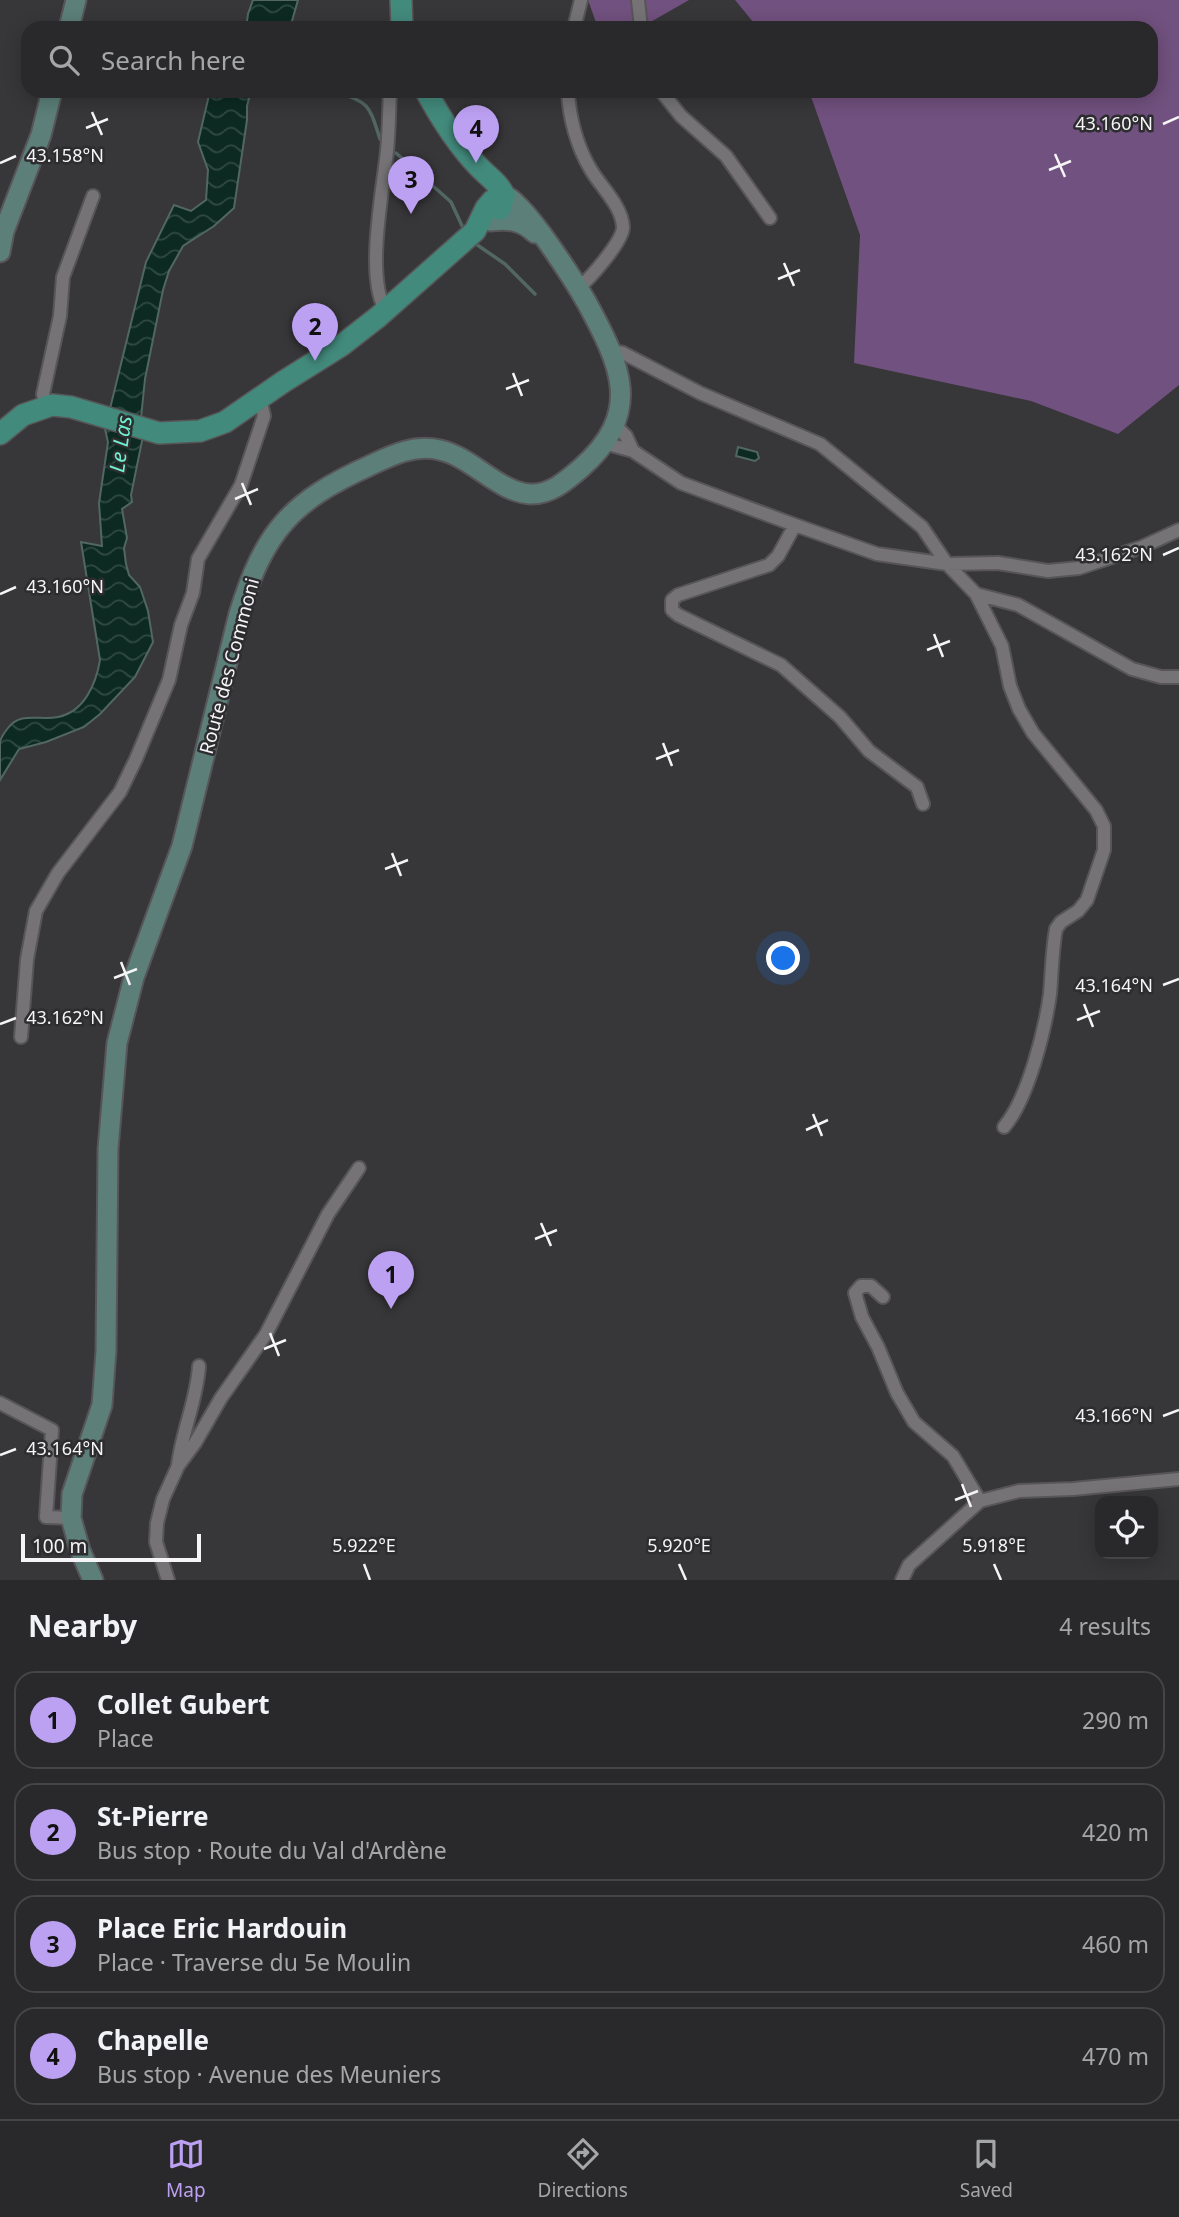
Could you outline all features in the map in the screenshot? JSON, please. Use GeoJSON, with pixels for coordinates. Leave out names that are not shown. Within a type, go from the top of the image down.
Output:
{"type":"FeatureCollection","features":[{"type":"Feature","properties":{"kind":"main road"},"geometry":{"type":"LineString","coordinates":[[401,0],[402,21]]}},
{"type":"Feature","properties":{"kind":"main road"},"geometry":{"type":"LineString","coordinates":[[0,435],[23,415],[46,406],[71,407],[154,432],[176,434],[208,429],[229,420],[355,336],[386,311],[488,214],[499,186],[479,170],[430,98]]}},
{"type":"Feature","properties":{"kind":"street"},"geometry":{"type":"LineString","coordinates":[[71,21],[76,0]]}},
{"type":"Feature","properties":{"kind":"street"},"geometry":{"type":"LineString","coordinates":[[576,21],[582,0]]}},
{"type":"Feature","properties":{"kind":"street"},"geometry":{"type":"LineString","coordinates":[[638,0],[640,21]]}},
{"type":"Feature","properties":{"kind":"street"},"geometry":{"type":"LineString","coordinates":[[0,250],[4,231],[41,135],[50,98]]}},
{"type":"Feature","properties":{"kind":"street"},"geometry":{"type":"LineString","coordinates":[[386,311],[377,291],[377,275],[381,187],[387,150],[390,98]]}},
{"type":"Feature","properties":{"kind":"street"},"geometry":{"type":"LineString","coordinates":[[569,98],[573,123],[585,158],[612,201],[623,227],[615,245],[578,288]]}},
{"type":"Feature","properties":{"kind":"street"},"geometry":{"type":"LineString","coordinates":[[667,98],[681,116],[726,156],[770,218]]}},
{"type":"Feature","properties":{"kind":"street"},"geometry":{"type":"LineString","coordinates":[[46,406],[44,390],[60,316],[63,277],[93,196]]}},
{"type":"Feature","properties":{"kind":"street","name":"Route des Commoni"},"geometry":{"type":"LineString","coordinates":[[71,1517],[72,1494],[102,1405],[106,1351],[107,1225],[113,1071],[123,1014],[182,846],[246,592],[255,569],[296,508],[318,491],[365,467],[408,450],[422,448],[449,452],[472,463],[506,486],[524,493],[546,492],[560,485],[588,461],[604,443],[614,424],[622,395],[618,371],[611,351],[578,288],[534,224],[510,197],[488,214]]}},
{"type":"Feature","properties":{"kind":"street","name":"Route des Commoni"},"geometry":{"type":"LineString","coordinates":[[488,214],[526,224],[551,249]]}},
{"type":"Feature","properties":{"kind":"street"},"geometry":{"type":"LineString","coordinates":[[611,351],[623,353],[700,393],[820,444],[922,527],[947,564],[976,594],[1002,646],[1010,686],[1033,733],[1096,810],[1106,833],[1104,850],[1087,900],[1056,929],[1050,994],[1039,1044],[1017,1107],[1004,1127]]}},
{"type":"Feature","properties":{"kind":"street"},"geometry":{"type":"LineString","coordinates":[[21,1037],[27,959],[36,911],[58,873],[120,792],[133,767],[169,680],[181,625],[193,593],[198,559],[241,485],[264,416],[260,398]]}},
{"type":"Feature","properties":{"kind":"street"},"geometry":{"type":"LineString","coordinates":[[614,424],[626,436],[633,451]]}},
{"type":"Feature","properties":{"kind":"street"},"geometry":{"type":"LineString","coordinates":[[604,443],[633,451],[681,483],[877,554],[947,564],[998,563],[1048,572],[1079,568],[1142,547],[1179,530]]}},
{"type":"Feature","properties":{"kind":"street"},"geometry":{"type":"LineString","coordinates":[[795,525],[781,552],[769,565],[678,595],[672,600],[672,610],[776,662],[840,717],[869,751],[912,782],[920,793],[923,804]]}},
{"type":"Feature","properties":{"kind":"street"},"geometry":{"type":"LineString","coordinates":[[976,594],[1013,603],[1132,669],[1161,677],[1179,677]]}},
{"type":"Feature","properties":{"kind":"street"},"geometry":{"type":"LineString","coordinates":[[168,1580],[156,1542],[157,1523],[163,1499],[178,1465],[266,1334],[328,1214],[359,1168]]}},
{"type":"Feature","properties":{"kind":"street"},"geometry":{"type":"LineString","coordinates":[[883,1297],[871,1286],[861,1286],[855,1293],[862,1317],[878,1347],[897,1394],[914,1422],[953,1456],[980,1501]]}},
{"type":"Feature","properties":{"kind":"street"},"geometry":{"type":"LineString","coordinates":[[178,1465],[198,1384],[199,1366]]}},
{"type":"Feature","properties":{"kind":"street"},"geometry":{"type":"LineString","coordinates":[[0,1403],[52,1430],[46,1517],[71,1517],[80,1550],[93,1580]]}},
{"type":"Feature","properties":{"kind":"street"},"geometry":{"type":"LineString","coordinates":[[902,1580],[909,1565],[980,1501],[1019,1491],[1179,1479]]}},
{"type":"Feature","properties":{"kind":"shaded area"},"geometry":{"type":"Polygon","coordinates":[[[588,0],[689,0],[652,21],[596,21],[588,0]]]}},
{"type":"Feature","properties":{"kind":"shaded area"},"geometry":{"type":"Polygon","coordinates":[[[735,0],[1179,0],[1179,385],[1118,434],[1031,401],[854,363],[860,235],[811,98],[1158,98],[1158,21],[752,21],[735,0]]]}},
{"type":"Feature","properties":{"kind":"water"},"geometry":{"type":"Polygon","coordinates":[[[253,0],[298,0],[292,21],[247,21],[253,0]]]}},
{"type":"Feature","properties":{"kind":"water","name":"Le Las"},"geometry":{"type":"Polygon","coordinates":[[[208,98],[249,98],[234,208],[214,226],[183,246],[169,271],[163,290],[145,379],[141,418],[142,441],[131,495],[132,502],[122,509],[127,538],[124,548],[126,564],[129,575],[140,587],[148,611],[153,642],[135,677],[100,714],[84,727],[19,749],[0,780],[0,742],[8,728],[25,718],[51,718],[67,714],[82,703],[95,678],[100,660],[81,542],[102,546],[99,503],[108,442],[105,429],[146,262],[174,205],[191,211],[206,200],[208,170],[198,142],[208,98]]]}},
{"type":"Feature","properties":{"kind":"water"},"geometry":{"type":"Polygon","coordinates":[[[738,447],[757,452],[759,458],[755,461],[736,456],[738,447]]]}},
{"type":"Feature","properties":{"kind":"waterway"},"geometry":{"type":"LineString","coordinates":[[352,98],[370,111],[380,139]]}},
{"type":"Feature","properties":{"kind":"waterway"},"geometry":{"type":"LineString","coordinates":[[396,153],[451,202],[464,230]]}},
{"type":"Feature","properties":{"kind":"waterway"},"geometry":{"type":"LineString","coordinates":[[473,242],[505,264],[535,294]]}},
{"type":"Feature","properties":{"kind":"place","name":"Chapelle"},"geometry":{"type":"Point","coordinates":[476,163]}},
{"type":"Feature","properties":{"kind":"place","name":"Place Eric Hardouin"},"geometry":{"type":"Point","coordinates":[411,214]}},
{"type":"Feature","properties":{"kind":"place","name":"St-Pierre"},"geometry":{"type":"Point","coordinates":[315,361]}},
{"type":"Feature","properties":{"kind":"place","name":"Collet Gubert"},"geometry":{"type":"Point","coordinates":[391,1309]}}]}
